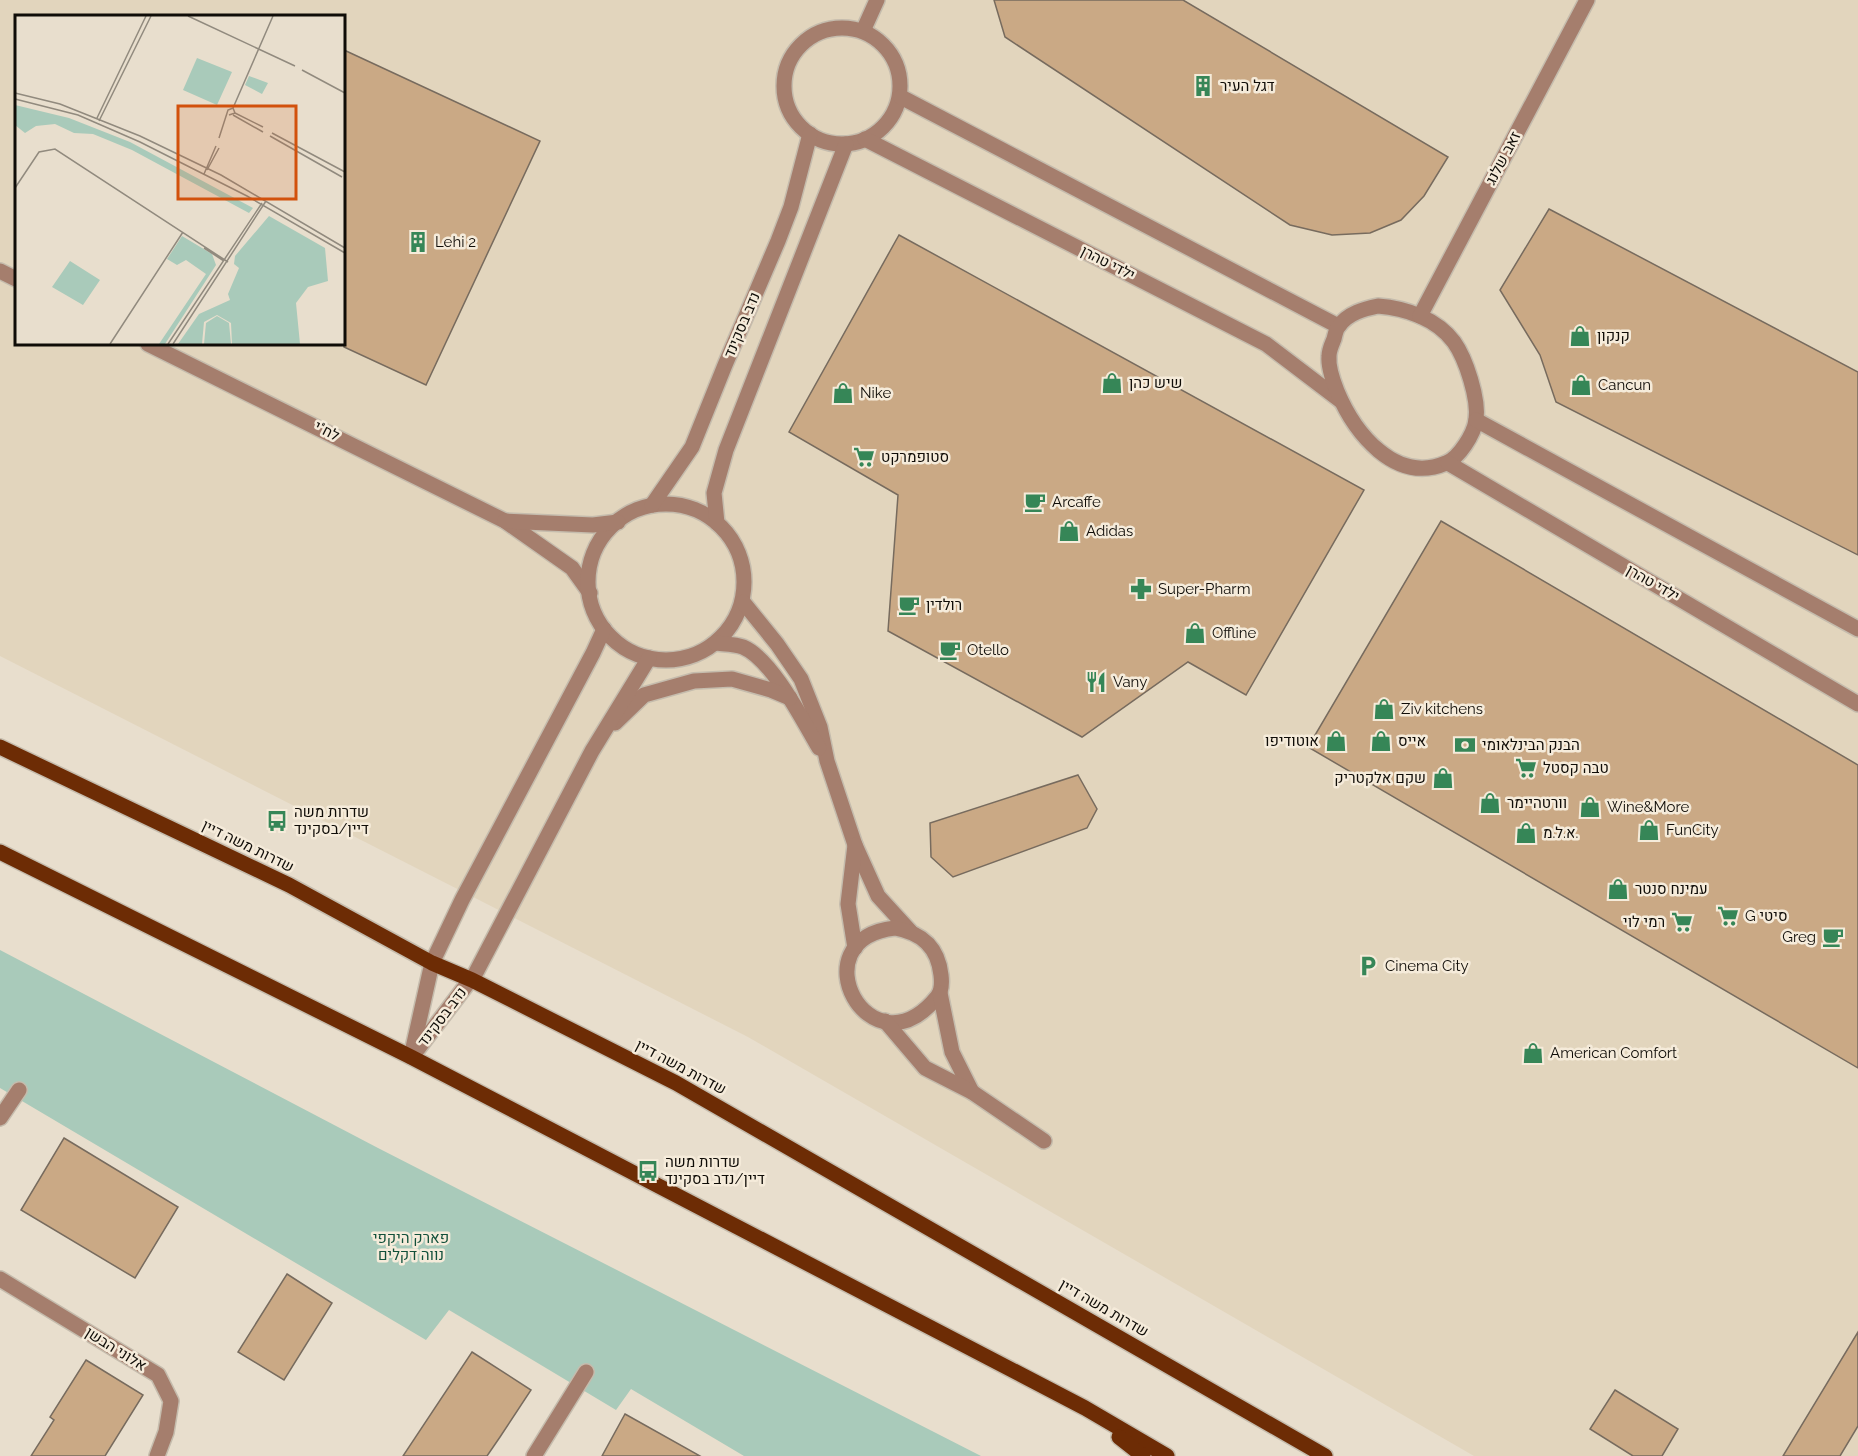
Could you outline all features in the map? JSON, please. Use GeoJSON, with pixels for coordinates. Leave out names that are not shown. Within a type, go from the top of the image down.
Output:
{"type":"FeatureCollection","features":[{"type":"Feature","properties":{"kind":"main road","name":"שדרות משה דיין"},"geometry":{"type":"LineString","coordinates":[[0,747],[289,885],[432,963],[472,980],[676,1083],[1325,1456]]}},
{"type":"Feature","properties":{"kind":"main road"},"geometry":{"type":"LineString","coordinates":[[0,852],[411,1058],[1084,1408],[1167,1456]]}},
{"type":"Feature","properties":{"kind":"main road"},"geometry":{"type":"LineString","coordinates":[[1084,1408],[1143,1456]]}},
{"type":"Feature","properties":{"kind":"street"},"geometry":{"type":"LineString","coordinates":[[863,31],[877,0]]}},
{"type":"Feature","properties":{"kind":"street","name":"זאב שלנג"},"geometry":{"type":"LineString","coordinates":[[1420,316],[1587,0]]}},
{"type":"Feature","properties":{"kind":"street"},"geometry":{"type":"LineString","coordinates":[[847,28],[863,31],[881,44],[893,59],[899,76],[901,97],[893,114],[878,132],[865,139],[846,144],[828,142],[810,134],[796,121],[787,105],[784,86],[787,67],[796,51],[810,38],[828,30],[847,28]]}},
{"type":"Feature","properties":{"kind":"street"},"geometry":{"type":"LineString","coordinates":[[901,97],[1338,326]]}},
{"type":"Feature","properties":{"kind":"street","name":"נדב בסקינד"},"geometry":{"type":"LineString","coordinates":[[652,505],[692,447],[791,207],[810,134]]}},
{"type":"Feature","properties":{"kind":"street","name":"ילדי טהרן"},"geometry":{"type":"LineString","coordinates":[[865,139],[1266,344],[1341,401]]}},
{"type":"Feature","properties":{"kind":"street","name":"נדב בסקינד"},"geometry":{"type":"LineString","coordinates":[[717,523],[714,493],[726,450],[846,144]]}},
{"type":"Feature","properties":{"kind":"street"},"geometry":{"type":"LineString","coordinates":[[0,272],[15,279]]}},
{"type":"Feature","properties":{"kind":"street"},"geometry":{"type":"LineString","coordinates":[[1378,306],[1398,308],[1420,316],[1453,341],[1463,358],[1473,386],[1476,420],[1462,452],[1448,463],[1419,468],[1395,461],[1377,450],[1363,437],[1341,401],[1332,380],[1329,356],[1338,326],[1359,310],[1378,306]]}},
{"type":"Feature","properties":{"kind":"street","name":"לח\"י"},"geometry":{"type":"LineString","coordinates":[[150,345],[505,520],[572,568],[590,593]]}},
{"type":"Feature","properties":{"kind":"street"},"geometry":{"type":"LineString","coordinates":[[1476,420],[1858,629]]}},
{"type":"Feature","properties":{"kind":"street","name":"ילדי טהרן"},"geometry":{"type":"LineString","coordinates":[[1448,463],[1858,704]]}},
{"type":"Feature","properties":{"kind":"street"},"geometry":{"type":"LineString","coordinates":[[679,504],[704,513],[717,523],[725,530],[739,553],[745,577],[743,602],[732,624],[715,643],[694,655],[669,660],[649,658],[621,646],[604,629],[592,607],[588,581],[593,554],[606,531],[627,514],[652,505],[679,504]]}},
{"type":"Feature","properties":{"kind":"street","name":"לח\"י"},"geometry":{"type":"LineString","coordinates":[[505,520],[593,525],[618,522]]}},
{"type":"Feature","properties":{"kind":"street"},"geometry":{"type":"LineString","coordinates":[[743,602],[777,644],[801,680],[820,727],[827,761],[855,845],[878,896],[910,931]]}},
{"type":"Feature","properties":{"kind":"street","name":"נדב בסקינד"},"geometry":{"type":"LineString","coordinates":[[411,1058],[432,963],[462,900],[604,629]]}},
{"type":"Feature","properties":{"kind":"street"},"geometry":{"type":"LineString","coordinates":[[715,643],[743,647],[760,659],[790,698],[827,761]]}},
{"type":"Feature","properties":{"kind":"street","name":"נדב בסקינד"},"geometry":{"type":"LineString","coordinates":[[411,1058],[472,980],[600,738],[649,658]]}},
{"type":"Feature","properties":{"kind":"street"},"geometry":{"type":"LineString","coordinates":[[600,738],[644,696],[694,681],[732,679],[790,698]]}},
{"type":"Feature","properties":{"kind":"street"},"geometry":{"type":"LineString","coordinates":[[855,845],[848,904],[855,948]]}},
{"type":"Feature","properties":{"kind":"street"},"geometry":{"type":"LineString","coordinates":[[940,993],[928,1008],[915,1017],[900,1022],[885,1021],[870,1016],[858,1006],[849,993],[846,977],[848,962],[855,948],[866,937],[879,930],[895,928],[910,931],[924,938],[934,950],[940,964],[940,993],[952,1052],[972,1092]]}},
{"type":"Feature","properties":{"kind":"street"},"geometry":{"type":"LineString","coordinates":[[885,1021],[925,1068],[972,1092],[1044,1141]]}},
{"type":"Feature","properties":{"kind":"street"},"geometry":{"type":"LineString","coordinates":[[0,1118],[16,1093]]}},
{"type":"Feature","properties":{"kind":"street","name":"אלוני הבשן"},"geometry":{"type":"LineString","coordinates":[[0,1279],[158,1375],[171,1401],[166,1432],[157,1456]]}},
{"type":"Feature","properties":{"kind":"street"},"geometry":{"type":"LineString","coordinates":[[534,1456],[586,1372]]}},
{"type":"Feature","properties":{"kind":"shaded area"},"geometry":{"type":"Polygon","coordinates":[[[0,0],[1858,0],[1858,1456],[1474,1456],[748,1037],[0,656],[0,0]]]}},
{"type":"Feature","properties":{"kind":"green space","name":"פארק היקפי נווה דקלים"},"geometry":{"type":"Polygon","coordinates":[[[0,950],[378,1148],[981,1456],[744,1456],[631,1389],[616,1410],[449,1310],[426,1340],[0,1088],[0,950]]]}},
{"type":"Feature","properties":{"kind":"building","name":"דגל העיר"},"geometry":{"type":"Polygon","coordinates":[[[994,0],[1183,0],[1448,157],[1424,196],[1401,220],[1370,233],[1332,235],[1290,225],[1005,37],[994,0]]]}},
{"type":"Feature","properties":{"kind":"building","name":"Lehi 2"},"geometry":{"type":"Polygon","coordinates":[[[345,50],[540,141],[426,385],[344,347],[345,50]]]}},
{"type":"Feature","properties":{"kind":"building"},"geometry":{"type":"Polygon","coordinates":[[[1549,209],[1858,372],[1858,555],[1556,402],[1540,355],[1500,290],[1549,209]]]}},
{"type":"Feature","properties":{"kind":"building"},"geometry":{"type":"Polygon","coordinates":[[[899,235],[1364,490],[1246,695],[1188,662],[1082,737],[888,631],[898,495],[789,432],[899,235]]]}},
{"type":"Feature","properties":{"kind":"building","name":"G סיטי"},"geometry":{"type":"Polygon","coordinates":[[[1441,521],[1858,765],[1858,1068],[1308,747],[1441,521]]]}},
{"type":"Feature","properties":{"kind":"building"},"geometry":{"type":"Polygon","coordinates":[[[1078,775],[1097,809],[1087,828],[953,877],[931,857],[930,823],[1078,775]]]}},
{"type":"Feature","properties":{"kind":"building"},"geometry":{"type":"Polygon","coordinates":[[[64,1138],[178,1207],[135,1278],[21,1210],[64,1138]]]}},
{"type":"Feature","properties":{"kind":"building"},"geometry":{"type":"Polygon","coordinates":[[[287,1274],[332,1303],[284,1380],[238,1352],[287,1274]]]}},
{"type":"Feature","properties":{"kind":"building"},"geometry":{"type":"Polygon","coordinates":[[[1858,1332],[1858,1426],[1840,1456],[1783,1456],[1858,1332]]]}},
{"type":"Feature","properties":{"kind":"building"},"geometry":{"type":"Polygon","coordinates":[[[472,1352],[531,1390],[500,1437],[487,1456],[403,1456],[472,1352]]]}},
{"type":"Feature","properties":{"kind":"building"},"geometry":{"type":"Polygon","coordinates":[[[86,1360],[143,1395],[105,1456],[31,1456],[54,1420],[50,1417],[86,1360]]]}},
{"type":"Feature","properties":{"kind":"building"},"geometry":{"type":"Polygon","coordinates":[[[1615,1390],[1678,1429],[1662,1456],[1633,1456],[1590,1429],[1615,1390]]]}},
{"type":"Feature","properties":{"kind":"building"},"geometry":{"type":"Polygon","coordinates":[[[625,1414],[700,1456],[602,1456],[625,1414]]]}},
{"type":"Feature","properties":{"kind":"place","name":"דגל העיר"},"geometry":{"type":"Point","coordinates":[1203,86]}},
{"type":"Feature","properties":{"kind":"place","name":"Lehi 2"},"geometry":{"type":"Point","coordinates":[418,242]}},
{"type":"Feature","properties":{"kind":"place","name":"קנקון"},"geometry":{"type":"Point","coordinates":[1580,336]}},
{"type":"Feature","properties":{"kind":"place","name":"שיש כהן"},"geometry":{"type":"Point","coordinates":[1112,383]}},
{"type":"Feature","properties":{"kind":"place","name":"Cancun"},"geometry":{"type":"Point","coordinates":[1581,385]}},
{"type":"Feature","properties":{"kind":"place","name":"Nike"},"geometry":{"type":"Point","coordinates":[843,393]}},
{"type":"Feature","properties":{"kind":"place","name":"סטופמרקט"},"geometry":{"type":"Point","coordinates":[864,457]}},
{"type":"Feature","properties":{"kind":"place","name":"Arcaffe"},"geometry":{"type":"Point","coordinates":[1035,502]}},
{"type":"Feature","properties":{"kind":"place","name":"Adidas"},"geometry":{"type":"Point","coordinates":[1069,531]}},
{"type":"Feature","properties":{"kind":"place","name":"Super-Pharm"},"geometry":{"type":"Point","coordinates":[1141,589]}},
{"type":"Feature","properties":{"kind":"place","name":"רולדין"},"geometry":{"type":"Point","coordinates":[909,605]}},
{"type":"Feature","properties":{"kind":"place","name":"Offline"},"geometry":{"type":"Point","coordinates":[1195,633]}},
{"type":"Feature","properties":{"kind":"place","name":"Otello"},"geometry":{"type":"Point","coordinates":[950,650]}},
{"type":"Feature","properties":{"kind":"place","name":"Vany"},"geometry":{"type":"Point","coordinates":[1096,682]}},
{"type":"Feature","properties":{"kind":"place","name":"Ziv kitchens"},"geometry":{"type":"Point","coordinates":[1384,709]}},
{"type":"Feature","properties":{"kind":"place","name":"אוטודיפו"},"geometry":{"type":"Point","coordinates":[1336,741]}},
{"type":"Feature","properties":{"kind":"place","name":"אייס"},"geometry":{"type":"Point","coordinates":[1381,741]}},
{"type":"Feature","properties":{"kind":"place","name":"הבנק הבינלאומי"},"geometry":{"type":"Point","coordinates":[1465,745]}},
{"type":"Feature","properties":{"kind":"place","name":"טבה קסטל"},"geometry":{"type":"Point","coordinates":[1526,768]}},
{"type":"Feature","properties":{"kind":"place","name":"שקם אלקטריק"},"geometry":{"type":"Point","coordinates":[1443,778]}},
{"type":"Feature","properties":{"kind":"place","name":"וורטהיימר"},"geometry":{"type":"Point","coordinates":[1490,803]}},
{"type":"Feature","properties":{"kind":"place","name":"Wine&More"},"geometry":{"type":"Point","coordinates":[1590,807]}},
{"type":"Feature","properties":{"kind":"place","name":"שדרות משה דיין/בסקינד"},"geometry":{"type":"Point","coordinates":[277,821]}},
{"type":"Feature","properties":{"kind":"place","name":"FunCity"},"geometry":{"type":"Point","coordinates":[1649,830]}},
{"type":"Feature","properties":{"kind":"place","name":"א.ל.מ."},"geometry":{"type":"Point","coordinates":[1526,833]}},
{"type":"Feature","properties":{"kind":"place","name":"עמינח סנטר"},"geometry":{"type":"Point","coordinates":[1618,889]}},
{"type":"Feature","properties":{"kind":"place","name":"G סיטי"},"geometry":{"type":"Point","coordinates":[1728,916]}},
{"type":"Feature","properties":{"kind":"place","name":"רמי לוי"},"geometry":{"type":"Point","coordinates":[1682,922]}},
{"type":"Feature","properties":{"kind":"place","name":"Greg"},"geometry":{"type":"Point","coordinates":[1833,937]}},
{"type":"Feature","properties":{"kind":"place","name":"Cinema City"},"geometry":{"type":"Point","coordinates":[1368,966]}},
{"type":"Feature","properties":{"kind":"place","name":"American Comfort"},"geometry":{"type":"Point","coordinates":[1533,1053]}},
{"type":"Feature","properties":{"kind":"place","name":"שדרות משה דיין/נדב בסקינד"},"geometry":{"type":"Point","coordinates":[648,1171]}}]}
